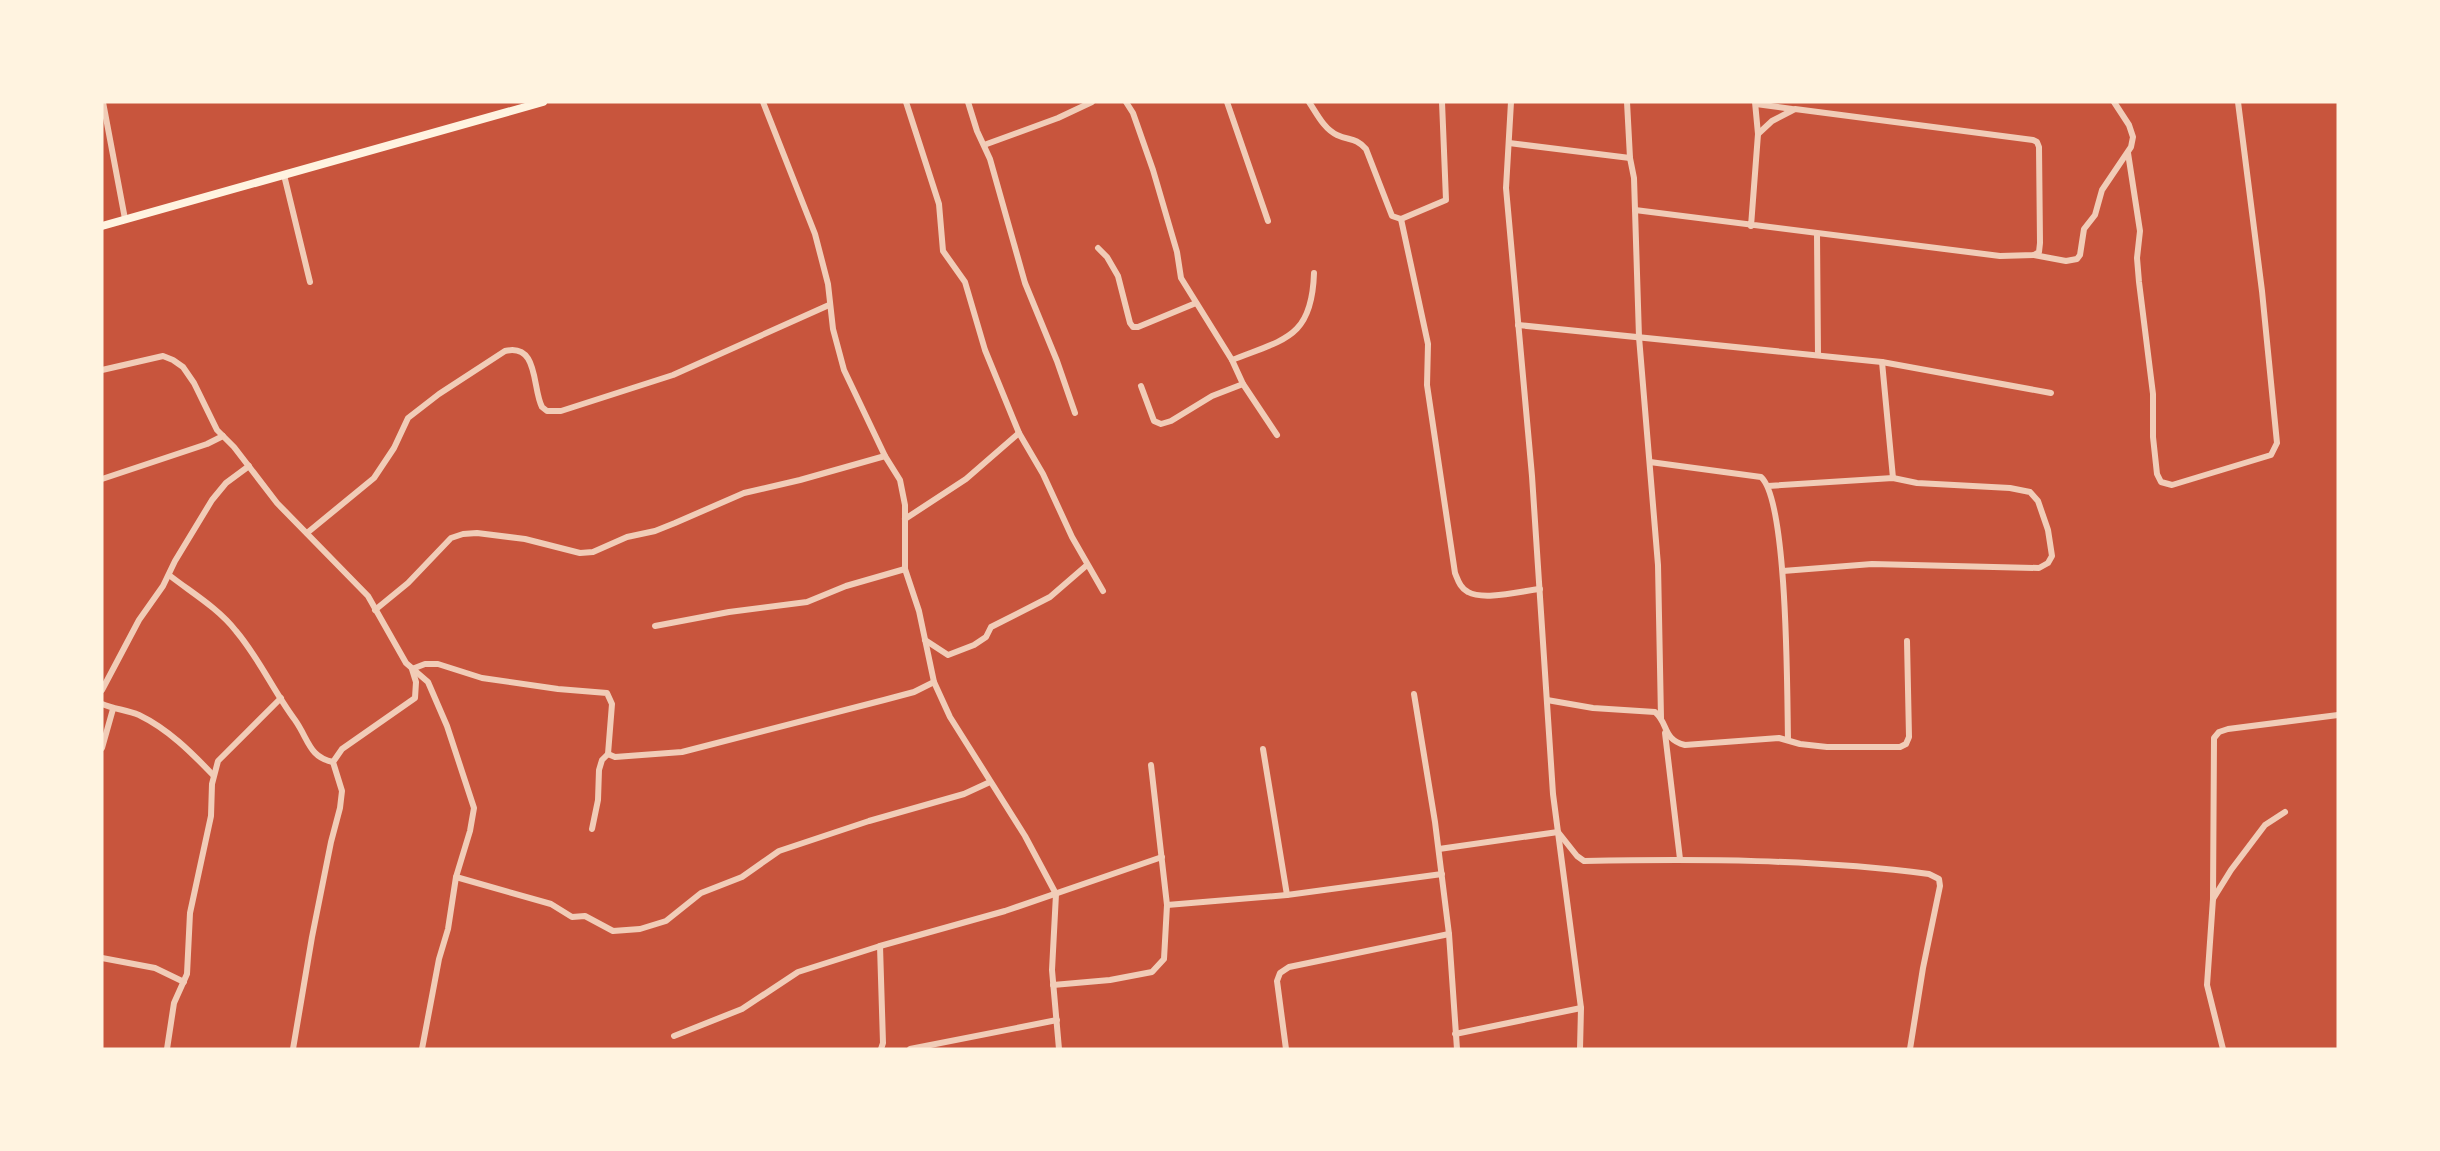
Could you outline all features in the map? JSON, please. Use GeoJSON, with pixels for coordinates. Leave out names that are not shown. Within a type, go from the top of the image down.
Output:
{"type":"FeatureCollection","features":[{"type":"Feature","properties":{"kind":"main road"},"geometry":{"type":"LineString","coordinates":[[102,226],[543,102]]}},
{"type":"Feature","properties":{"kind":"street"},"geometry":{"type":"LineString","coordinates":[[103,102],[125,219]]}},
{"type":"Feature","properties":{"kind":"street"},"geometry":{"type":"LineString","coordinates":[[764,102],[815,234],[828,284],[829,305],[844,370],[885,456],[900,480],[905,519],[905,569],[919,611],[934,682],[950,717],[1025,836],[1056,894],[1053,985],[1059,1049]]}},
{"type":"Feature","properties":{"kind":"street"},"geometry":{"type":"LineString","coordinates":[[906,102],[939,204],[943,251],[965,282],[993,372],[1019,433],[1043,474],[1087,565],[1103,591]]}},
{"type":"Feature","properties":{"kind":"street"},"geometry":{"type":"LineString","coordinates":[[968,102],[984,146],[1025,283],[1057,361],[1074,413]]}},
{"type":"Feature","properties":{"kind":"street"},"geometry":{"type":"LineString","coordinates":[[984,146],[1058,118],[1092,102]]}},
{"type":"Feature","properties":{"kind":"street"},"geometry":{"type":"LineString","coordinates":[[1126,102],[1133,113],[1153,170],[1177,252],[1181,278],[1232,360],[1243,384],[1277,435]]}},
{"type":"Feature","properties":{"kind":"street"},"geometry":{"type":"LineString","coordinates":[[1227,102],[1268,221]]}},
{"type":"Feature","properties":{"kind":"street"},"geometry":{"type":"LineString","coordinates":[[1309,102],[1324,125],[1338,135],[1359,141],[1366,149],[1392,216],[1401,219],[1446,200],[1442,102]]}},
{"type":"Feature","properties":{"kind":"street"},"geometry":{"type":"LineString","coordinates":[[1511,102],[1506,188],[1532,476],[1553,794],[1581,1008],[1580,1049]]}},
{"type":"Feature","properties":{"kind":"street"},"geometry":{"type":"LineString","coordinates":[[1627,102],[1630,158],[1634,178],[1639,337],[1658,566],[1661,718],[1665,732],[1680,859]]}},
{"type":"Feature","properties":{"kind":"street"},"geometry":{"type":"LineString","coordinates":[[1635,210],[2000,256],[2034,255],[2066,261],[2077,259],[2080,255],[2084,229],[2096,215],[2102,190],[2128,153],[2133,137],[2129,125],[2114,102]]}},
{"type":"Feature","properties":{"kind":"street"},"geometry":{"type":"LineString","coordinates":[[2128,153],[2140,231],[2137,258],[2153,393],[2152,437],[2157,474],[2161,482],[2172,485],[2271,455],[2277,444],[2262,291],[2238,102]]}},
{"type":"Feature","properties":{"kind":"street"},"geometry":{"type":"LineString","coordinates":[[1751,226],[1758,134],[1756,103],[2037,142],[2040,154],[2040,243],[2039,252],[2034,255]]}},
{"type":"Feature","properties":{"kind":"street"},"geometry":{"type":"LineString","coordinates":[[1758,134],[1772,121],[1795,109]]}},
{"type":"Feature","properties":{"kind":"street"},"geometry":{"type":"LineString","coordinates":[[1509,143],[1630,158]]}},
{"type":"Feature","properties":{"kind":"street"},"geometry":{"type":"LineString","coordinates":[[284,175],[310,282]]}},
{"type":"Feature","properties":{"kind":"street"},"geometry":{"type":"LineString","coordinates":[[1401,219],[1428,344],[1427,385],[1455,573],[1460,586],[1469,593],[1485,596],[1540,589]]}},
{"type":"Feature","properties":{"kind":"street"},"geometry":{"type":"LineString","coordinates":[[1817,234],[1818,355]]}},
{"type":"Feature","properties":{"kind":"street"},"geometry":{"type":"LineString","coordinates":[[1098,248],[1115,268],[1133,327],[1196,303]]}},
{"type":"Feature","properties":{"kind":"street"},"geometry":{"type":"LineString","coordinates":[[1232,360],[1284,340],[1303,324],[1313,298],[1314,273]]}},
{"type":"Feature","properties":{"kind":"street"},"geometry":{"type":"LineString","coordinates":[[307,532],[374,478],[394,448],[408,418],[439,394],[505,351],[513,349],[522,351],[533,368],[542,407],[548,411],[561,411],[673,375],[829,305]]}},
{"type":"Feature","properties":{"kind":"street"},"geometry":{"type":"LineString","coordinates":[[1518,325],[1882,362],[2051,393]]}},
{"type":"Feature","properties":{"kind":"street"},"geometry":{"type":"LineString","coordinates":[[102,370],[163,356],[183,367],[194,383],[217,429],[234,447],[277,503],[368,596],[412,669],[416,682],[415,698],[342,749],[333,762]]}},
{"type":"Feature","properties":{"kind":"street"},"geometry":{"type":"LineString","coordinates":[[1882,362],[1893,478]]}},
{"type":"Feature","properties":{"kind":"street"},"geometry":{"type":"LineString","coordinates":[[1141,386],[1154,420],[1161,424],[1171,421],[1212,396],[1243,384]]}},
{"type":"Feature","properties":{"kind":"street"},"geometry":{"type":"LineString","coordinates":[[905,519],[966,479],[1019,433]]}},
{"type":"Feature","properties":{"kind":"street"},"geometry":{"type":"LineString","coordinates":[[102,479],[207,444],[223,436]]}},
{"type":"Feature","properties":{"kind":"street"},"geometry":{"type":"LineString","coordinates":[[375,610],[408,583],[451,538],[463,534],[477,533],[525,539],[580,553],[593,552],[627,537],[655,531],[744,493],[885,456]]}},
{"type":"Feature","properties":{"kind":"street"},"geometry":{"type":"LineString","coordinates":[[1650,462],[1761,477],[1768,486],[1784,571],[1788,739]]}},
{"type":"Feature","properties":{"kind":"street"},"geometry":{"type":"LineString","coordinates":[[102,690],[112,667],[139,620],[169,575],[212,500],[226,483],[249,466]]}},
{"type":"Feature","properties":{"kind":"street"},"geometry":{"type":"LineString","coordinates":[[1768,486],[1893,478],[1917,483],[2010,488],[2030,492],[2038,501],[2048,530],[2052,556],[2048,563],[2038,568],[1872,564],[1784,571]]}},
{"type":"Feature","properties":{"kind":"street"},"geometry":{"type":"LineString","coordinates":[[925,640],[948,655],[974,645],[986,638],[991,627],[1050,597],[1087,565]]}},
{"type":"Feature","properties":{"kind":"street"},"geometry":{"type":"LineString","coordinates":[[655,626],[729,612],[807,602],[846,586],[905,569]]}},
{"type":"Feature","properties":{"kind":"street"},"geometry":{"type":"LineString","coordinates":[[169,575],[220,614],[237,632],[317,757],[333,762]]}},
{"type":"Feature","properties":{"kind":"street"},"geometry":{"type":"LineString","coordinates":[[1665,732],[1677,743],[1694,745],[1779,738],[1800,744],[1836,747],[1900,747],[1906,744],[1909,737],[1907,641]]}},
{"type":"Feature","properties":{"kind":"street"},"geometry":{"type":"LineString","coordinates":[[412,669],[425,664],[438,664],[482,678],[558,689],[607,693],[612,704],[608,754],[602,760],[599,770],[598,800],[592,829]]}},
{"type":"Feature","properties":{"kind":"street"},"geometry":{"type":"LineString","coordinates":[[412,669],[428,682],[434,693],[472,802],[472,824],[456,877],[448,929],[439,959],[422,1049]]}},
{"type":"Feature","properties":{"kind":"street"},"geometry":{"type":"LineString","coordinates":[[608,754],[615,757],[682,752],[914,692],[934,682]]}},
{"type":"Feature","properties":{"kind":"street"},"geometry":{"type":"LineString","coordinates":[[1414,694],[1439,849],[1449,934],[1457,1049]]}},
{"type":"Feature","properties":{"kind":"street"},"geometry":{"type":"LineString","coordinates":[[167,1049],[174,1003],[184,982],[189,962],[190,912],[211,816],[213,775],[218,761],[280,698]]}},
{"type":"Feature","properties":{"kind":"street"},"geometry":{"type":"LineString","coordinates":[[1547,700],[1593,708],[1655,712],[1661,718]]}},
{"type":"Feature","properties":{"kind":"street"},"geometry":{"type":"LineString","coordinates":[[102,704],[148,720],[174,737],[213,775]]}},
{"type":"Feature","properties":{"kind":"street"},"geometry":{"type":"LineString","coordinates":[[102,748],[113,709]]}},
{"type":"Feature","properties":{"kind":"street"},"geometry":{"type":"LineString","coordinates":[[2223,1049],[2207,985],[2213,899],[2214,738],[2218,732],[2228,729],[2338,715]]}},
{"type":"Feature","properties":{"kind":"street"},"geometry":{"type":"LineString","coordinates":[[1263,749],[1287,895]]}},
{"type":"Feature","properties":{"kind":"street"},"geometry":{"type":"LineString","coordinates":[[293,1049],[312,937],[340,808],[342,792],[333,762]]}},
{"type":"Feature","properties":{"kind":"street"},"geometry":{"type":"LineString","coordinates":[[1053,985],[1110,980],[1152,972],[1164,959],[1167,905],[1152,765]]}},
{"type":"Feature","properties":{"kind":"street"},"geometry":{"type":"LineString","coordinates":[[456,877],[551,904],[572,917],[585,916],[613,931],[640,929],[666,921],[701,893],[742,877],[779,851],[869,821],[964,794],[990,782]]}},
{"type":"Feature","properties":{"kind":"street"},"geometry":{"type":"LineString","coordinates":[[2213,899],[2231,870],[2265,825],[2285,812]]}},
{"type":"Feature","properties":{"kind":"street"},"geometry":{"type":"LineString","coordinates":[[1439,849],[1558,832]]}},
{"type":"Feature","properties":{"kind":"street"},"geometry":{"type":"LineString","coordinates":[[1558,832],[1577,856],[1584,861],[1680,859],[1863,865],[1929,874],[1939,879],[1940,886],[1923,968],[1910,1049]]}},
{"type":"Feature","properties":{"kind":"street"},"geometry":{"type":"LineString","coordinates":[[674,1036],[742,1009],[798,972],[880,946],[965,923],[1162,857]]}},
{"type":"Feature","properties":{"kind":"street"},"geometry":{"type":"LineString","coordinates":[[1167,905],[1287,895],[1442,874]]}},
{"type":"Feature","properties":{"kind":"street"},"geometry":{"type":"LineString","coordinates":[[1286,1049],[1277,981],[1280,973],[1289,967],[1449,934]]}},
{"type":"Feature","properties":{"kind":"street"},"geometry":{"type":"LineString","coordinates":[[880,946],[883,1043],[881,1049]]}},
{"type":"Feature","properties":{"kind":"street"},"geometry":{"type":"LineString","coordinates":[[102,958],[155,968],[184,982]]}},
{"type":"Feature","properties":{"kind":"street"},"geometry":{"type":"LineString","coordinates":[[1455,1034],[1581,1008]]}},
{"type":"Feature","properties":{"kind":"street"},"geometry":{"type":"LineString","coordinates":[[910,1049],[1057,1020]]}}]}
